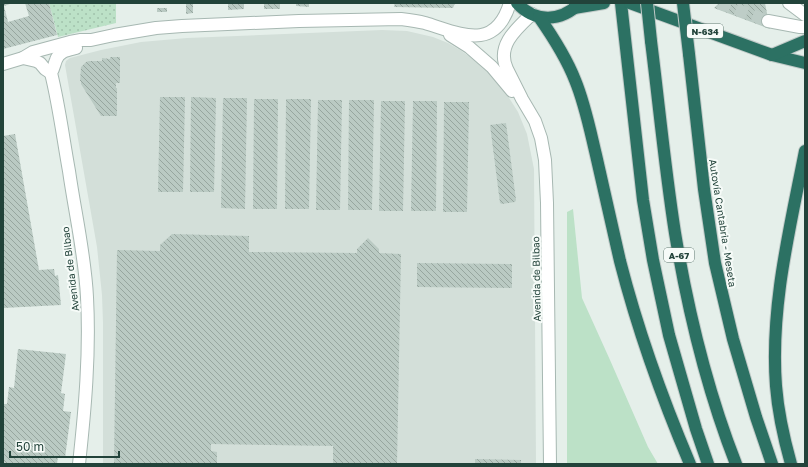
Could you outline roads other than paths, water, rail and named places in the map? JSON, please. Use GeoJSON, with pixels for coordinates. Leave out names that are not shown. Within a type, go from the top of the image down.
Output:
{"type":"FeatureCollection","features":[{"type":"Feature","properties":{"kind":"highway"},"geometry":{"type":"LineString","coordinates":[[517,3],[522,8],[536,16],[547,18],[561,16],[577,6],[604,3]]}},
{"type":"Feature","properties":{"kind":"highway"},"geometry":{"type":"LineString","coordinates":[[621,3],[643,200],[653,260],[669,335],[696,429],[708,464]]}},
{"type":"Feature","properties":{"kind":"highway","name":"Autovía Cantabria - Meseta"},"geometry":{"type":"LineString","coordinates":[[683,3],[704,189],[715,263],[732,340],[772,464]]}},
{"type":"Feature","properties":{"kind":"highway","name":"A-67"},"geometry":{"type":"LineString","coordinates":[[641,4],[651,41],[665,158],[681,268],[699,348],[721,422],[736,464]]}},
{"type":"Feature","properties":{"kind":"highway","name":"N-634"},"geometry":{"type":"LineString","coordinates":[[641,4],[772,55],[805,63]]}},
{"type":"Feature","properties":{"kind":"highway"},"geometry":{"type":"LineString","coordinates":[[536,16],[561,51],[581,95],[621,263],[636,318],[668,413],[690,464]]}},
{"type":"Feature","properties":{"kind":"highway"},"geometry":{"type":"LineString","coordinates":[[772,55],[805,41]]}},
{"type":"Feature","properties":{"kind":"highway"},"geometry":{"type":"LineString","coordinates":[[791,464],[778,402],[775,362],[775,335],[783,263],[805,150]]}},
{"type":"Feature","properties":{"kind":"street","name":"Avenida de Bilbao"},"geometry":{"type":"LineString","coordinates":[[3,64],[23,58],[33,52],[81,40],[91,40],[156,28],[182,26],[401,19],[425,23],[462,35],[483,35],[498,26],[507,12],[510,3]]}},
{"type":"Feature","properties":{"kind":"street"},"geometry":{"type":"LineString","coordinates":[[789,3],[805,15]]}},
{"type":"Feature","properties":{"kind":"street","name":"Avenida de Bilbao"},"geometry":{"type":"LineString","coordinates":[[536,16],[514,32],[510,37],[504,56],[504,64],[535,121],[545,160],[547,203],[550,464]]}},
{"type":"Feature","properties":{"kind":"street"},"geometry":{"type":"LineString","coordinates":[[768,21],[805,27]]}},
{"type":"Feature","properties":{"kind":"street","name":"Avenida de Bilbao"},"geometry":{"type":"LineString","coordinates":[[437,28],[469,47],[480,56],[492,67],[509,88],[522,99]]}},
{"type":"Feature","properties":{"kind":"street","name":"Avenida de Bilbao"},"geometry":{"type":"LineString","coordinates":[[79,464],[87,386],[87,297],[80,238],[51,73],[56,60],[62,52],[83,46],[91,40]]}},
{"type":"Feature","properties":{"kind":"street"},"geometry":{"type":"LineString","coordinates":[[23,58],[40,63],[51,73]]}},
{"type":"Feature","properties":{"kind":"tunnel"},"geometry":{"type":"LineString","coordinates":[[719,3],[768,21]]}}]}
